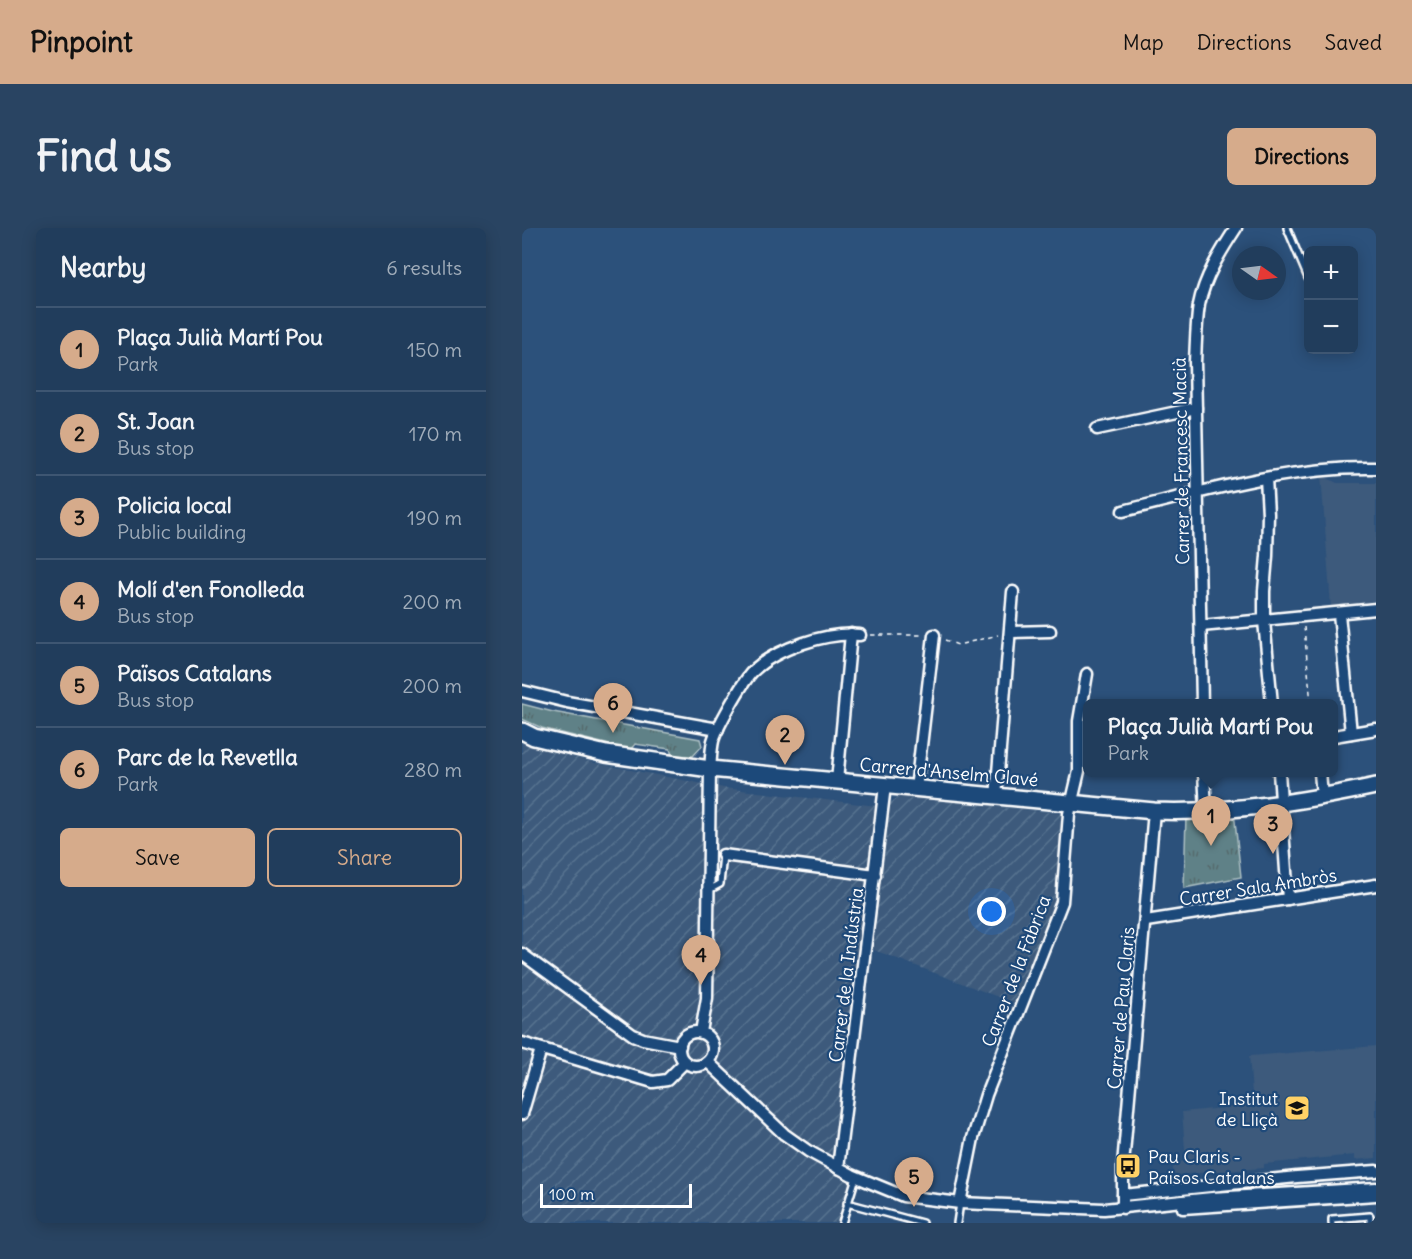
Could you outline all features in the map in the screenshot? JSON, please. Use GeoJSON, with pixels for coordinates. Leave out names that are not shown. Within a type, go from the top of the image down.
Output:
{"type":"FeatureCollection","features":[{"type":"Feature","properties":{"kind":"street","name":"Carrer de Francesc Macià"},"geometry":{"type":"LineString","coordinates":[[1202,699],[1196,330],[1199,303],[1214,266],[1236,228]]}},
{"type":"Feature","properties":{"kind":"street"},"geometry":{"type":"LineString","coordinates":[[1097,429],[1196,408]]}},
{"type":"Feature","properties":{"kind":"street"},"geometry":{"type":"LineString","coordinates":[[1123,511],[1266,478],[1319,469],[1376,468]]}},
{"type":"Feature","properties":{"kind":"street"},"geometry":{"type":"LineString","coordinates":[[1266,478],[1268,514],[1264,621],[1272,699]]}},
{"type":"Feature","properties":{"kind":"street"},"geometry":{"type":"LineString","coordinates":[[996,797],[1013,592]]}},
{"type":"Feature","properties":{"kind":"street"},"geometry":{"type":"LineString","coordinates":[[1201,626],[1303,618],[1376,609]]}},
{"type":"Feature","properties":{"kind":"street"},"geometry":{"type":"LineString","coordinates":[[1339,614],[1351,733]]}},
{"type":"Feature","properties":{"kind":"street"},"geometry":{"type":"LineString","coordinates":[[1011,632],[1050,631]]}},
{"type":"Feature","properties":{"kind":"street"},"geometry":{"type":"LineString","coordinates":[[701,1032],[707,998],[710,769],[718,729],[752,673],[768,660],[794,646],[840,634],[856,635],[837,781]]}},
{"type":"Feature","properties":{"kind":"street"},"geometry":{"type":"LineString","coordinates":[[916,789],[934,635]]}},
{"type":"Feature","properties":{"kind":"street","name":"Carrer de la Fàbrica"},"geometry":{"type":"LineString","coordinates":[[960,1203],[973,1138],[986,1095],[1062,902],[1069,814],[1079,771],[1079,721],[1086,674]]}},
{"type":"Feature","properties":{"kind":"street"},"geometry":{"type":"LineString","coordinates":[[522,691],[567,702],[718,729]]}},
{"type":"Feature","properties":{"kind":"street"},"geometry":{"type":"LineString","coordinates":[[1338,735],[1376,729]]}},
{"type":"Feature","properties":{"kind":"street","name":"Carrer d'Anselm Clavé"},"geometry":{"type":"LineString","coordinates":[[522,731],[534,737],[606,754],[710,769],[1154,811],[1206,811],[1282,802],[1376,786]]}},
{"type":"Feature","properties":{"kind":"street"},"geometry":{"type":"LineString","coordinates":[[1204,777],[1206,811]]}},
{"type":"Feature","properties":{"kind":"street"},"geometry":{"type":"LineString","coordinates":[[1280,777],[1288,899]]}},
{"type":"Feature","properties":{"kind":"street"},"geometry":{"type":"LineString","coordinates":[[1320,777],[1322,796]]}},
{"type":"Feature","properties":{"kind":"street","name":"Carrer de la Indústria"},"geometry":{"type":"LineString","coordinates":[[838,1168],[885,786]]}},
{"type":"Feature","properties":{"kind":"street","name":"Carrer de Pau Claris"},"geometry":{"type":"LineString","coordinates":[[1123,1208],[1123,1165],[1154,811]]}},
{"type":"Feature","properties":{"kind":"street"},"geometry":{"type":"LineString","coordinates":[[723,855],[874,875]]}},
{"type":"Feature","properties":{"kind":"street","name":"Carrer Sala Ambròs"},"geometry":{"type":"LineString","coordinates":[[1146,921],[1376,885]]}},
{"type":"Feature","properties":{"kind":"street"},"geometry":{"type":"LineString","coordinates":[[522,954],[633,1035],[680,1046]]}},
{"type":"Feature","properties":{"kind":"street"},"geometry":{"type":"LineString","coordinates":[[701,1032],[709,1037],[713,1045],[713,1054],[708,1062],[696,1067],[685,1062],[680,1046],[689,1034],[701,1032]]}},
{"type":"Feature","properties":{"kind":"street"},"geometry":{"type":"LineString","coordinates":[[522,1043],[653,1082],[667,1080],[685,1062]]}},
{"type":"Feature","properties":{"kind":"street"},"geometry":{"type":"LineString","coordinates":[[522,1114],[541,1049]]}},
{"type":"Feature","properties":{"kind":"street"},"geometry":{"type":"LineString","coordinates":[[708,1062],[784,1134],[808,1151],[856,1177],[903,1197],[960,1203],[1104,1209],[1212,1198],[1376,1188]]}},
{"type":"Feature","properties":{"kind":"street"},"geometry":{"type":"LineString","coordinates":[[1123,1195],[1376,1171]]}},
{"type":"Feature","properties":{"kind":"street"},"geometry":{"type":"LineString","coordinates":[[1123,1208],[1136,1211],[1376,1195]]}},
{"type":"Feature","properties":{"kind":"lane"},"geometry":{"type":"LineString","coordinates":[[1287,228],[1304,268]]}},
{"type":"Feature","properties":{"kind":"lane"},"geometry":{"type":"LineString","coordinates":[[707,891],[720,884],[723,855]]}},
{"type":"Feature","properties":{"kind":"lane"},"geometry":{"type":"LineString","coordinates":[[842,1223],[856,1177]]}},
{"type":"Feature","properties":{"kind":"lane"},"geometry":{"type":"LineString","coordinates":[[848,1203],[922,1223]]}},
{"type":"Feature","properties":{"kind":"lane"},"geometry":{"type":"LineString","coordinates":[[957,1223],[960,1203]]}},
{"type":"Feature","properties":{"kind":"lane"},"geometry":{"type":"LineString","coordinates":[[1332,1223],[1332,1219],[1370,1216],[1370,1223]]}},
{"type":"Feature","properties":{"kind":"path"},"geometry":{"type":"LineString","coordinates":[[1303,618],[1311,699]]}},
{"type":"Feature","properties":{"kind":"shaded area"},"geometry":{"type":"Polygon","coordinates":[[[1321,475],[1337,483],[1376,483],[1376,601],[1331,607],[1321,475]]]}},
{"type":"Feature","properties":{"kind":"shaded area"},"geometry":{"type":"Polygon","coordinates":[[[522,743],[595,763],[724,788],[877,806],[891,802],[900,796],[1069,814],[1064,885],[1022,1006],[866,947],[838,1175],[850,1181],[839,1223],[522,1223],[522,743]]]}},
{"type":"Feature","properties":{"kind":"shaded area","name":"Institut de Lliçà"},"geometry":{"type":"Polygon","coordinates":[[[1376,1046],[1376,1158],[1355,1160],[1355,1155],[1264,1164],[1264,1168],[1174,1175],[1172,1163],[1186,1161],[1182,1112],[1253,1105],[1249,1056],[1376,1046]]]}},
{"type":"Feature","properties":{"kind":"green space"},"geometry":{"type":"Polygon","coordinates":[[[522,704],[553,712],[700,739],[702,746],[693,756],[672,755],[670,749],[635,744],[630,750],[542,728],[522,719],[522,704]]]}},
{"type":"Feature","properties":{"kind":"green space"},"geometry":{"type":"Polygon","coordinates":[[[1234,812],[1241,877],[1184,888],[1186,816],[1234,812]]]}},
{"type":"Feature","properties":{"kind":"place","name":"Parc de la Revetlla"},"geometry":{"type":"Point","coordinates":[613,733]}},
{"type":"Feature","properties":{"kind":"place","name":"St. Joan"},"geometry":{"type":"Point","coordinates":[785,765]}},
{"type":"Feature","properties":{"kind":"place","name":"Plaça Julià Martí Pou"},"geometry":{"type":"Point","coordinates":[1211,846]}},
{"type":"Feature","properties":{"kind":"place","name":"Policia local"},"geometry":{"type":"Point","coordinates":[1273,854]}},
{"type":"Feature","properties":{"kind":"place","name":"Molí d'en Fonolleda"},"geometry":{"type":"Point","coordinates":[701,985]}},
{"type":"Feature","properties":{"kind":"place","name":"Institut de Lliçà"},"geometry":{"type":"Point","coordinates":[1297,1108]}},
{"type":"Feature","properties":{"kind":"place","name":"Pau Claris - Països Catalans"},"geometry":{"type":"Point","coordinates":[1128,1166]}},
{"type":"Feature","properties":{"kind":"place","name":"Països Catalans"},"geometry":{"type":"Point","coordinates":[914,1207]}}]}
